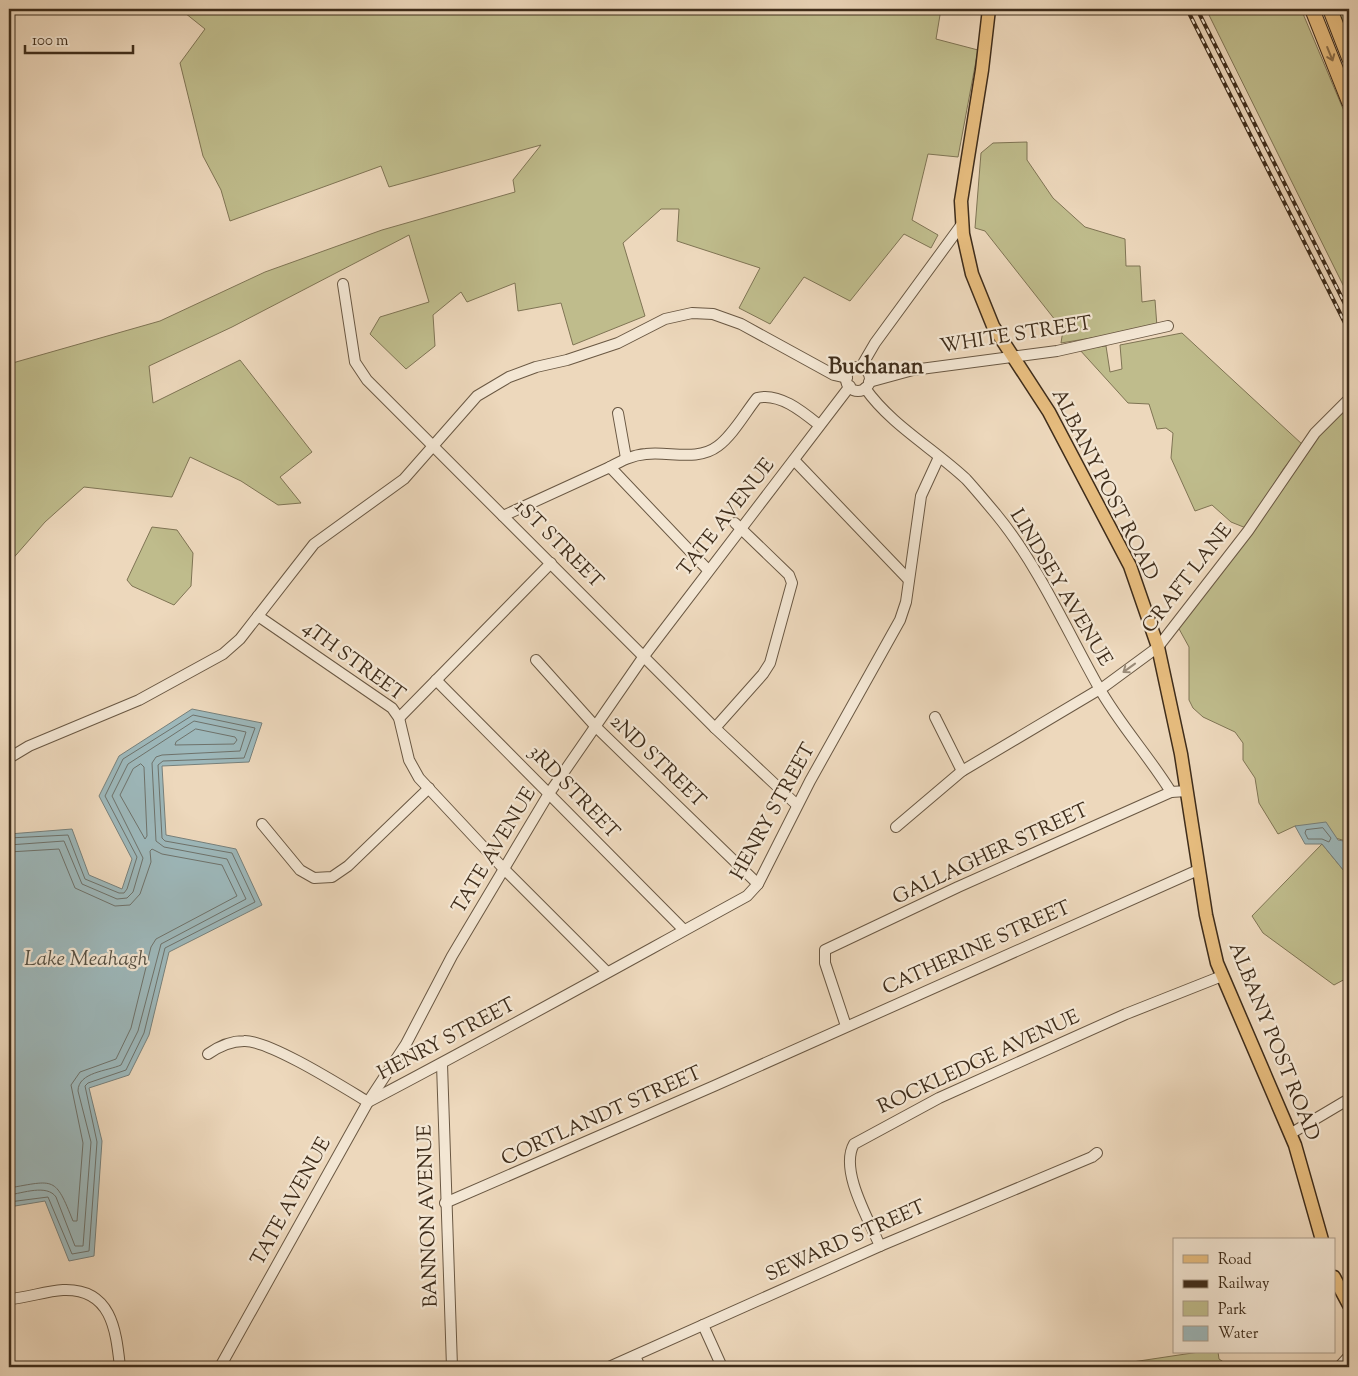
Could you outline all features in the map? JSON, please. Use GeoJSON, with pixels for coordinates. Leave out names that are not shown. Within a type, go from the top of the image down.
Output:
{"type":"FeatureCollection","features":[{"type":"Feature","properties":{"kind":"highway"},"geometry":{"type":"LineString","coordinates":[[1312,9],[1349,102]]}},
{"type":"Feature","properties":{"kind":"highway"},"geometry":{"type":"LineString","coordinates":[[1330,9],[1349,58]]}},
{"type":"Feature","properties":{"kind":"main road","name":"ALBANY POST ROAD"},"geometry":{"type":"LineString","coordinates":[[989,9],[982,70],[963,182],[962,224],[968,258],[979,296],[993,326],[1049,412],[1130,566],[1158,648],[1187,791],[1206,915],[1222,976],[1295,1145],[1321,1238]]}},
{"type":"Feature","properties":{"kind":"main road"},"geometry":{"type":"LineString","coordinates":[[1336,1281],[1349,1305]]}},
{"type":"Feature","properties":{"kind":"street"},"geometry":{"type":"LineString","coordinates":[[861,368],[875,344],[962,224]]}},
{"type":"Feature","properties":{"kind":"street","name":"1ST STREET"},"geometry":{"type":"LineString","coordinates":[[343,284],[352,348],[359,370],[433,447],[715,728],[797,805]]}},
{"type":"Feature","properties":{"kind":"street"},"geometry":{"type":"LineString","coordinates":[[9,758],[30,746],[139,700],[184,678],[223,654],[240,639],[314,544],[404,480],[467,407],[489,387],[536,367],[567,360],[618,343],[665,319],[683,315],[713,314],[726,318],[848,382],[856,390],[867,385],[868,373],[861,368],[851,370],[848,382]]}},
{"type":"Feature","properties":{"kind":"street","name":"WHITE STREET"},"geometry":{"type":"LineString","coordinates":[[867,385],[913,370],[1057,350],[1168,326]]}},
{"type":"Feature","properties":{"kind":"street","name":"TATE AVENUE"},"geometry":{"type":"LineString","coordinates":[[220,1367],[368,1102],[406,1044],[452,956],[548,795],[738,525],[794,460],[848,382]]}},
{"type":"Feature","properties":{"kind":"street","name":"LINDSEY AVENUE"},"geometry":{"type":"LineString","coordinates":[[867,385],[877,406],[965,479],[997,515],[1048,595],[1099,688],[1128,732],[1148,756],[1171,792]]}},
{"type":"Feature","properties":{"kind":"street"},"geometry":{"type":"LineString","coordinates":[[503,516],[626,458],[648,453],[701,454],[710,451],[719,446],[757,398],[764,396],[785,402],[819,425]]}},
{"type":"Feature","properties":{"kind":"street","name":"CRAFT LANE"},"geometry":{"type":"LineString","coordinates":[[896,828],[962,771],[1099,688],[1158,648],[1254,523],[1315,433],[1349,399]]}},
{"type":"Feature","properties":{"kind":"street"},"geometry":{"type":"LineString","coordinates":[[618,413],[626,458]]}},
{"type":"Feature","properties":{"kind":"street","name":"HENRY STREET"},"geometry":{"type":"LineString","coordinates":[[368,1102],[442,1064],[747,896],[758,884],[797,805],[900,620],[921,496],[939,457]]}},
{"type":"Feature","properties":{"kind":"street"},"geometry":{"type":"LineString","coordinates":[[794,460],[908,578]]}},
{"type":"Feature","properties":{"kind":"street"},"geometry":{"type":"LineString","coordinates":[[610,467],[708,570]]}},
{"type":"Feature","properties":{"kind":"street"},"geometry":{"type":"LineString","coordinates":[[715,728],[763,674],[770,663],[792,579],[738,525]]}},
{"type":"Feature","properties":{"kind":"street"},"geometry":{"type":"LineString","coordinates":[[399,718],[551,563]]}},
{"type":"Feature","properties":{"kind":"street","name":"4TH STREET"},"geometry":{"type":"LineString","coordinates":[[258,616],[392,708],[399,718],[410,760],[420,778],[504,869],[608,972]]}},
{"type":"Feature","properties":{"kind":"street","name":"2ND STREET"},"geometry":{"type":"LineString","coordinates":[[536,660],[596,727],[758,884]]}},
{"type":"Feature","properties":{"kind":"street","name":"3RD STREET"},"geometry":{"type":"LineString","coordinates":[[436,680],[684,930]]}},
{"type":"Feature","properties":{"kind":"street"},"geometry":{"type":"LineString","coordinates":[[935,717],[962,771]]}},
{"type":"Feature","properties":{"kind":"street"},"geometry":{"type":"LineString","coordinates":[[262,824],[300,870],[314,878],[332,877],[348,866],[429,788]]}},
{"type":"Feature","properties":{"kind":"street"},"geometry":{"type":"LineString","coordinates":[[1171,792],[1187,791]]}},
{"type":"Feature","properties":{"kind":"street","name":"GALLAGHER STREET"},"geometry":{"type":"LineString","coordinates":[[846,1026],[825,964],[826,950],[958,887],[1171,792]]}},
{"type":"Feature","properties":{"kind":"street","name":"CATHERINE STREET"},"geometry":{"type":"LineString","coordinates":[[771,1060],[1198,870]]}},
{"type":"Feature","properties":{"kind":"street","name":"ROCKLEDGE AVENUE"},"geometry":{"type":"LineString","coordinates":[[880,1246],[851,1177],[850,1151],[854,1144],[939,1098],[1117,1018],[1222,976]]}},
{"type":"Feature","properties":{"kind":"street"},"geometry":{"type":"LineString","coordinates":[[208,1054],[234,1042],[244,1041],[264,1045],[368,1102]]}},
{"type":"Feature","properties":{"kind":"street","name":"CORTLANDT STREET"},"geometry":{"type":"LineString","coordinates":[[445,1203],[771,1060]]}},
{"type":"Feature","properties":{"kind":"street","name":"BANNON AVENUE"},"geometry":{"type":"LineString","coordinates":[[442,1064],[445,1203],[452,1367]]}},
{"type":"Feature","properties":{"kind":"street"},"geometry":{"type":"LineString","coordinates":[[1290,1134],[1349,1099]]}},
{"type":"Feature","properties":{"kind":"street","name":"SEWARD STREET"},"geometry":{"type":"LineString","coordinates":[[609,1367],[880,1246],[1092,1157],[1097,1153]]}},
{"type":"Feature","properties":{"kind":"street"},"geometry":{"type":"LineString","coordinates":[[9,1299],[28,1298],[61,1290],[73,1290],[96,1300],[111,1316],[116,1331],[120,1367]]}},
{"type":"Feature","properties":{"kind":"street"},"geometry":{"type":"LineString","coordinates":[[703,1324],[722,1367]]}},
{"type":"Feature","properties":{"kind":"street"},"geometry":{"type":"LineString","coordinates":[[635,1356],[640,1367]]}},
{"type":"Feature","properties":{"kind":"street"},"geometry":{"type":"LineString","coordinates":[[1339,1367],[1349,1356]]}},
{"type":"Feature","properties":{"kind":"green space"},"geometry":{"type":"Polygon","coordinates":[[[180,9],[249,9],[253,11],[261,9],[941,9],[936,39],[978,50],[958,157],[928,154],[912,220],[938,235],[931,248],[904,234],[850,301],[804,277],[770,324],[739,308],[760,268],[677,241],[679,209],[661,209],[623,243],[645,316],[573,345],[561,303],[518,311],[515,283],[467,302],[461,292],[433,315],[435,346],[406,369],[370,334],[380,317],[429,302],[409,235],[232,327],[149,366],[153,403],[240,360],[312,452],[280,477],[301,503],[278,505],[241,481],[190,457],[172,497],[84,487],[45,522],[9,563],[9,364],[160,321],[265,272],[382,230],[515,192],[513,180],[541,145],[389,187],[381,166],[230,221],[221,190],[203,156],[180,63],[205,29],[180,9]]]}},
{"type":"Feature","properties":{"kind":"green space"},"geometry":{"type":"Polygon","coordinates":[[[1206,9],[1301,9],[1349,123],[1349,297],[1206,9]]]}},
{"type":"Feature","properties":{"kind":"green space"},"geometry":{"type":"Polygon","coordinates":[[[1338,9],[1349,9],[1349,41],[1338,9]]]}},
{"type":"Feature","properties":{"kind":"green space"},"geometry":{"type":"Polygon","coordinates":[[[1027,142],[1027,160],[1053,198],[1085,227],[1125,239],[1126,266],[1140,266],[1142,302],[1155,300],[1157,327],[1061,343],[1063,330],[985,231],[975,228],[981,153],[993,143],[1027,142]]]}},
{"type":"Feature","properties":{"kind":"green space"},"geometry":{"type":"Polygon","coordinates":[[[1182,333],[1303,445],[1284,468],[1246,528],[1231,522],[1212,505],[1195,511],[1171,458],[1173,433],[1166,428],[1157,429],[1149,404],[1128,403],[1079,349],[1106,346],[1110,372],[1122,369],[1120,345],[1182,333]]]}},
{"type":"Feature","properties":{"kind":"green space"},"geometry":{"type":"Polygon","coordinates":[[[1349,403],[1349,842],[1295,826],[1278,834],[1259,803],[1255,778],[1243,760],[1243,743],[1235,732],[1203,717],[1193,708],[1189,700],[1189,647],[1178,627],[1314,440],[1349,403]]]}},
{"type":"Feature","properties":{"kind":"green space"},"geometry":{"type":"Polygon","coordinates":[[[152,527],[177,530],[193,553],[191,586],[174,605],[132,586],[127,580],[152,527]]]}},
{"type":"Feature","properties":{"kind":"green space"},"geometry":{"type":"Polygon","coordinates":[[[1322,844],[1349,877],[1349,977],[1334,985],[1263,933],[1252,916],[1322,844]]]}},
{"type":"Feature","properties":{"kind":"green space"},"geometry":{"type":"Polygon","coordinates":[[[1186,1354],[1218,1354],[1219,1359],[1231,1367],[1099,1367],[1186,1354]]]}},
{"type":"Feature","properties":{"kind":"water","name":"Lake Meahagh"},"geometry":{"type":"Polygon","coordinates":[[[192,709],[262,723],[249,762],[162,766],[166,835],[236,849],[262,905],[169,952],[149,1035],[129,1075],[89,1088],[102,1141],[94,1256],[69,1261],[45,1201],[9,1207],[9,834],[72,829],[89,875],[122,889],[132,859],[99,796],[119,756],[192,709]]]}},
{"type":"Feature","properties":{"kind":"water"},"geometry":{"type":"Polygon","coordinates":[[[1326,822],[1338,840],[1349,842],[1349,877],[1322,844],[1305,844],[1295,826],[1326,822]]]}},
{"type":"Feature","properties":{"kind":"railway"},"geometry":{"type":"LineString","coordinates":[[1187,9],[1349,331]]}},
{"type":"Feature","properties":{"kind":"railway"},"geometry":{"type":"LineString","coordinates":[[1197,9],[1349,312]]}},
{"type":"Feature","properties":{"kind":"district","name":"Buchanan"},"geometry":{"type":"Point","coordinates":[876,368]}}]}
